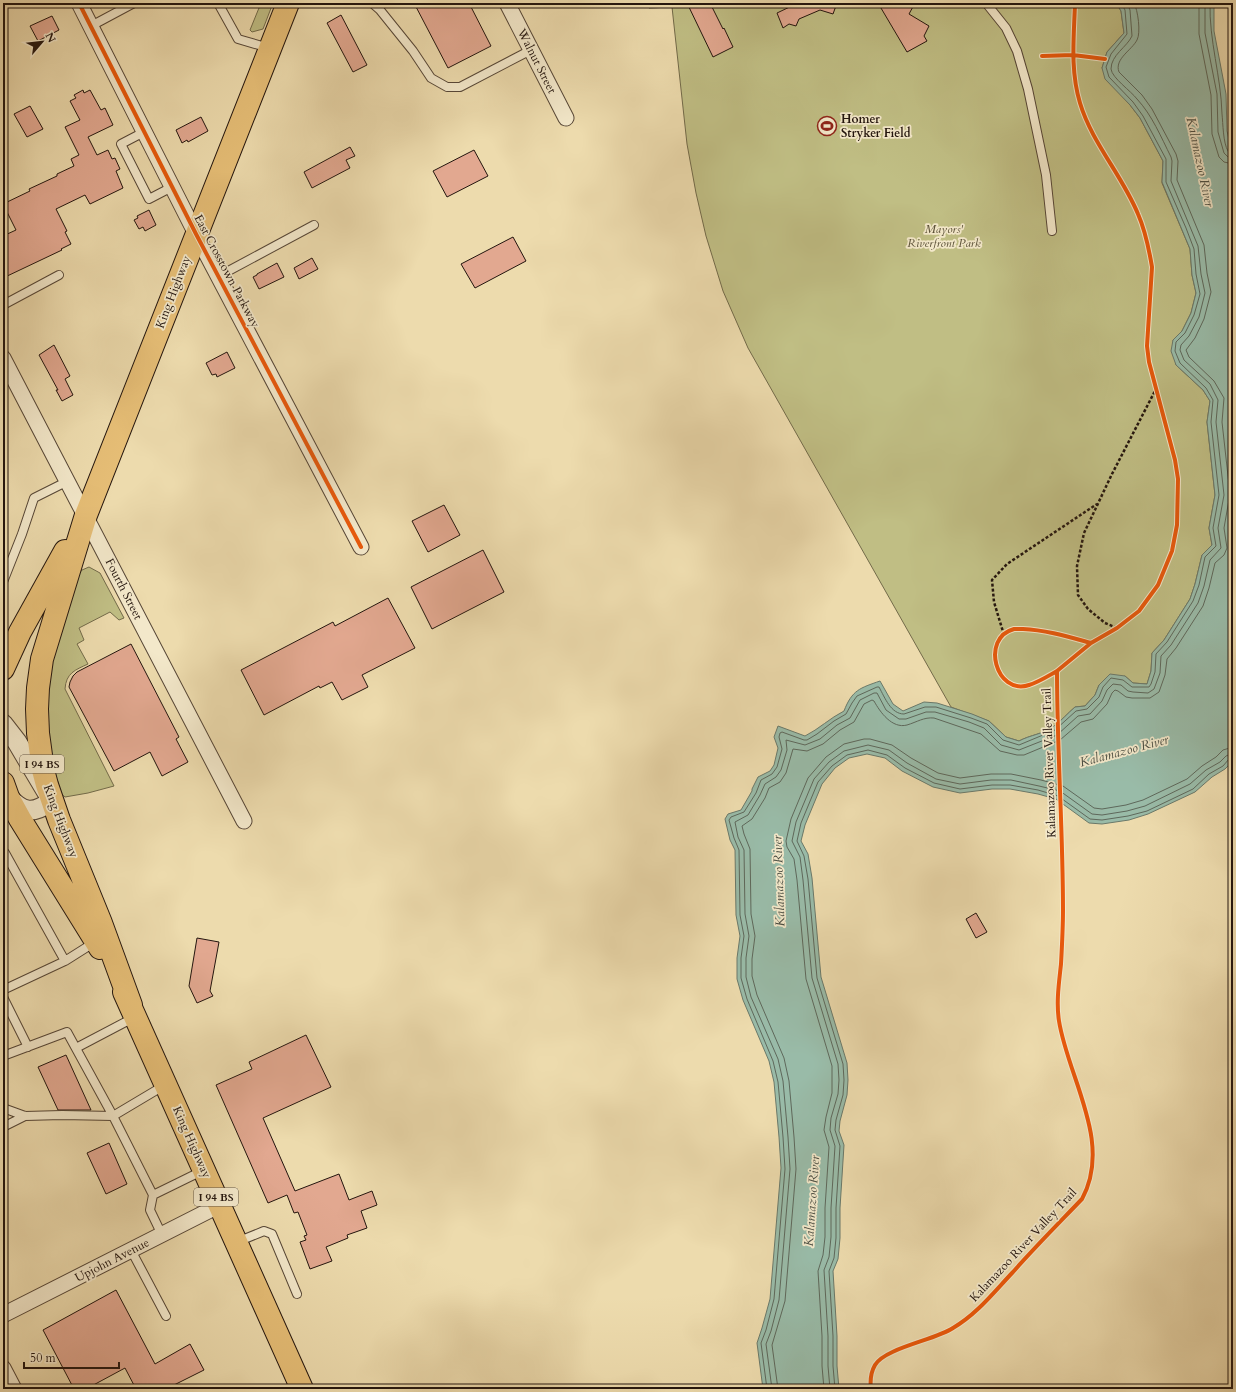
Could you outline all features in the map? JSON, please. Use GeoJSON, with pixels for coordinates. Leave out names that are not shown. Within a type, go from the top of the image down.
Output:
{"type":"FeatureCollection","features":[{"type":"Feature","properties":{"kind":"main road","name":"King Highway"},"geometry":{"type":"LineString","coordinates":[[133,1011],[102,923],[52,801],[43,770],[38,733],[37,709],[42,659],[86,515],[288,3]]}},
{"type":"Feature","properties":{"kind":"main road","name":"King Highway"},"geometry":{"type":"LineString","coordinates":[[3,669],[24,625],[86,515]]}},
{"type":"Feature","properties":{"kind":"main road","name":"King Highway"},"geometry":{"type":"LineString","coordinates":[[4,791],[109,963],[133,1011],[302,1389]]}},
{"type":"Feature","properties":{"kind":"street","name":"East Crosstown Parkway"},"geometry":{"type":"LineString","coordinates":[[79,3],[196,234],[361,547]]}},
{"type":"Feature","properties":{"kind":"street","name":"Walnut Street"},"geometry":{"type":"LineString","coordinates":[[507,3],[566,118]]}},
{"type":"Feature","properties":{"kind":"street","name":"Fourth Street"},"geometry":{"type":"LineString","coordinates":[[3,358],[244,821]]}},
{"type":"Feature","properties":{"kind":"street"},"geometry":{"type":"LineString","coordinates":[[3,724],[19,746],[52,801],[41,808],[30,811],[18,806],[4,791]]}},
{"type":"Feature","properties":{"kind":"street","name":"Upjohn Avenue"},"geometry":{"type":"LineString","coordinates":[[3,1315],[220,1205]]}},
{"type":"Feature","properties":{"kind":"street"},"geometry":{"type":"LineString","coordinates":[[3,1368],[14,1389]]}},
{"type":"Feature","properties":{"kind":"lane"},"geometry":{"type":"LineString","coordinates":[[91,26],[134,3]]}},
{"type":"Feature","properties":{"kind":"lane"},"geometry":{"type":"LineString","coordinates":[[218,3],[238,39],[270,48]]}},
{"type":"Feature","properties":{"kind":"lane"},"geometry":{"type":"LineString","coordinates":[[372,3],[380,10],[413,51],[431,78],[446,87],[460,87],[531,50]]}},
{"type":"Feature","properties":{"kind":"lane"},"geometry":{"type":"LineString","coordinates":[[986,3],[1006,28],[1017,50],[1028,89],[1046,175],[1052,231]]}},
{"type":"Feature","properties":{"kind":"lane"},"geometry":{"type":"LineString","coordinates":[[144,132],[121,144],[149,199],[172,187]]}},
{"type":"Feature","properties":{"kind":"lane"},"geometry":{"type":"LineString","coordinates":[[219,276],[314,226]]}},
{"type":"Feature","properties":{"kind":"lane"},"geometry":{"type":"LineString","coordinates":[[3,305],[59,275]]}},
{"type":"Feature","properties":{"kind":"lane"},"geometry":{"type":"LineString","coordinates":[[3,582],[22,534],[34,498],[68,481]]}},
{"type":"Feature","properties":{"kind":"lane"},"geometry":{"type":"LineString","coordinates":[[3,852],[5,853],[65,961]]}},
{"type":"Feature","properties":{"kind":"lane"},"geometry":{"type":"LineString","coordinates":[[3,990],[65,961],[96,942]]}},
{"type":"Feature","properties":{"kind":"lane"},"geometry":{"type":"LineString","coordinates":[[3,997],[28,1047]]}},
{"type":"Feature","properties":{"kind":"lane"},"geometry":{"type":"LineString","coordinates":[[76,1048],[133,1011]]}},
{"type":"Feature","properties":{"kind":"lane"},"geometry":{"type":"LineString","coordinates":[[3,1056],[67,1032],[113,1116],[152,1195],[150,1210],[162,1235]]}},
{"type":"Feature","properties":{"kind":"lane"},"geometry":{"type":"LineString","coordinates":[[3,1108],[25,1116],[113,1116],[166,1084]]}},
{"type":"Feature","properties":{"kind":"lane"},"geometry":{"type":"LineString","coordinates":[[3,1128],[25,1116]]}},
{"type":"Feature","properties":{"kind":"lane"},"geometry":{"type":"LineString","coordinates":[[152,1195],[204,1170]]}},
{"type":"Feature","properties":{"kind":"lane"},"geometry":{"type":"LineString","coordinates":[[237,1242],[264,1231],[272,1234],[297,1294]]}},
{"type":"Feature","properties":{"kind":"lane"},"geometry":{"type":"LineString","coordinates":[[131,1250],[166,1316]]}},
{"type":"Feature","properties":{"kind":"path"},"geometry":{"type":"LineString","coordinates":[[1154,382],[1158,396]]}},
{"type":"Feature","properties":{"kind":"path"},"geometry":{"type":"LineString","coordinates":[[1117,628],[1105,623],[1088,609],[1078,595],[1078,566],[1084,533],[1097,504],[1156,389]]}},
{"type":"Feature","properties":{"kind":"path"},"geometry":{"type":"LineString","coordinates":[[1010,631],[1003,636],[994,602],[992,580],[1006,564],[1097,504]]}},
{"type":"Feature","properties":{"kind":"path"},"geometry":{"type":"LineString","coordinates":[[1111,632],[1122,625]]}},
{"type":"Feature","properties":{"kind":"green space"},"geometry":{"type":"Polygon","coordinates":[[[261,3],[273,3],[263,29],[252,32],[250,30],[261,3]]]}},
{"type":"Feature","properties":{"kind":"green space","name":"Mayors' Riverfront Park"},"geometry":{"type":"Polygon","coordinates":[[[648,3],[1116,3],[1121,11],[1124,33],[1107,52],[1102,68],[1140,118],[1163,161],[1162,183],[1190,249],[1192,275],[1196,293],[1191,313],[1182,331],[1173,340],[1176,365],[1203,390],[1210,401],[1207,422],[1215,495],[1209,528],[1212,545],[1202,555],[1190,599],[1164,640],[1152,653],[1151,671],[1147,684],[1133,683],[1125,676],[1099,685],[1095,695],[1085,706],[1075,707],[1050,729],[1019,741],[1006,737],[989,721],[951,707],[748,348],[723,291],[706,236],[687,144],[672,7],[649,8],[648,3]]]}},
{"type":"Feature","properties":{"kind":"green space"},"geometry":{"type":"Polygon","coordinates":[[[89,567],[100,573],[124,618],[119,620],[110,612],[79,628],[84,640],[77,644],[88,664],[75,670],[69,676],[65,689],[114,786],[65,797],[60,793],[49,750],[47,692],[54,647],[77,576],[82,570],[89,567]]]}},
{"type":"Feature","properties":{"kind":"water","name":"Kalamazoo River"},"geometry":{"type":"Polygon","coordinates":[[[1116,3],[1214,3],[1214,31],[1226,94],[1227,131],[1233,156],[1233,761],[1195,792],[1148,814],[1129,820],[1102,824],[1089,823],[1056,799],[1038,794],[1010,789],[992,789],[960,793],[933,787],[902,771],[885,758],[867,754],[849,758],[835,768],[822,784],[805,825],[801,841],[808,854],[812,878],[821,977],[847,1063],[847,1095],[839,1131],[844,1145],[840,1208],[840,1238],[838,1259],[833,1271],[839,1389],[763,1389],[757,1343],[770,1299],[781,1168],[779,1137],[774,1082],[769,1061],[743,1000],[737,979],[737,958],[740,936],[736,915],[735,850],[730,840],[725,819],[728,814],[741,810],[758,777],[770,771],[774,765],[778,748],[774,737],[778,726],[805,736],[844,711],[850,698],[862,688],[880,681],[893,704],[903,711],[924,702],[937,703],[989,721],[1006,737],[1019,741],[1050,729],[1075,707],[1085,706],[1095,695],[1099,685],[1110,674],[1125,676],[1133,683],[1147,684],[1151,671],[1152,653],[1164,640],[1190,599],[1202,555],[1212,545],[1209,528],[1215,495],[1207,422],[1210,401],[1203,390],[1176,365],[1171,351],[1173,340],[1182,331],[1191,313],[1196,293],[1192,275],[1190,249],[1162,182],[1163,161],[1140,118],[1130,105],[1105,79],[1102,68],[1107,52],[1124,33],[1121,11],[1116,3]]]}},
{"type":"Feature","properties":{"kind":"building"},"geometry":{"type":"Polygon","coordinates":[[[414,3],[469,3],[491,46],[448,68],[414,3]]]}},
{"type":"Feature","properties":{"kind":"building"},"geometry":{"type":"Polygon","coordinates":[[[687,3],[710,3],[733,47],[713,57],[687,3]]]}},
{"type":"Feature","properties":{"kind":"building"},"geometry":{"type":"Polygon","coordinates":[[[798,3],[837,3],[833,14],[820,10],[799,19],[796,26],[789,24],[783,28],[777,13],[798,3]]]}},
{"type":"Feature","properties":{"kind":"building"},"geometry":{"type":"Polygon","coordinates":[[[878,3],[915,3],[909,14],[929,26],[924,36],[927,41],[907,52],[878,3]]]}},
{"type":"Feature","properties":{"kind":"building"},"geometry":{"type":"Polygon","coordinates":[[[341,15],[367,65],[353,72],[327,23],[341,15]]]}},
{"type":"Feature","properties":{"kind":"building"},"geometry":{"type":"Polygon","coordinates":[[[52,16],[59,30],[38,41],[30,26],[52,16]]]}},
{"type":"Feature","properties":{"kind":"building"},"geometry":{"type":"Polygon","coordinates":[[[83,90],[84,93],[90,90],[101,110],[105,108],[113,125],[88,137],[97,155],[108,150],[112,159],[115,158],[120,169],[116,171],[123,188],[90,204],[85,195],[56,209],[67,231],[65,232],[71,244],[61,249],[62,250],[3,278],[3,236],[16,230],[3,204],[30,191],[29,189],[74,166],[71,159],[79,155],[65,127],[80,120],[70,101],[76,98],[74,95],[83,90]]]}},
{"type":"Feature","properties":{"kind":"building"},"geometry":{"type":"Polygon","coordinates":[[[30,106],[43,129],[27,137],[14,114],[30,106]]]}},
{"type":"Feature","properties":{"kind":"building"},"geometry":{"type":"Polygon","coordinates":[[[201,117],[208,131],[188,142],[187,140],[182,143],[176,130],[201,117]]]}},
{"type":"Feature","properties":{"kind":"building"},"geometry":{"type":"Polygon","coordinates":[[[350,147],[355,156],[346,160],[350,168],[312,188],[304,172],[350,147]]]}},
{"type":"Feature","properties":{"kind":"building"},"geometry":{"type":"Polygon","coordinates":[[[474,150],[488,176],[447,197],[433,171],[474,150]]]}},
{"type":"Feature","properties":{"kind":"building"},"geometry":{"type":"Polygon","coordinates":[[[149,210],[156,225],[145,231],[143,227],[139,229],[134,220],[138,218],[137,216],[149,210]]]}},
{"type":"Feature","properties":{"kind":"building"},"geometry":{"type":"Polygon","coordinates":[[[513,237],[526,261],[475,288],[461,264],[513,237]]]}},
{"type":"Feature","properties":{"kind":"building"},"geometry":{"type":"Polygon","coordinates":[[[312,258],[318,269],[299,279],[294,268],[312,258]]]}},
{"type":"Feature","properties":{"kind":"building"},"geometry":{"type":"Polygon","coordinates":[[[277,263],[284,277],[259,289],[253,277],[277,263]]]}},
{"type":"Feature","properties":{"kind":"building"},"geometry":{"type":"Polygon","coordinates":[[[54,345],[70,376],[65,379],[73,395],[62,401],[56,390],[58,390],[39,355],[54,345]]]}},
{"type":"Feature","properties":{"kind":"building"},"geometry":{"type":"Polygon","coordinates":[[[227,352],[235,368],[217,377],[216,374],[212,375],[206,363],[227,352]]]}},
{"type":"Feature","properties":{"kind":"building"},"geometry":{"type":"Polygon","coordinates":[[[444,505],[460,535],[428,552],[412,521],[444,505]]]}},
{"type":"Feature","properties":{"kind":"building"},"geometry":{"type":"Polygon","coordinates":[[[483,550],[504,592],[432,629],[411,587],[483,550]]]}},
{"type":"Feature","properties":{"kind":"building"},"geometry":{"type":"Polygon","coordinates":[[[388,598],[415,648],[362,675],[368,687],[342,700],[332,682],[320,688],[319,686],[264,715],[241,670],[333,622],[335,626],[388,598]]]}},
{"type":"Feature","properties":{"kind":"building"},"geometry":{"type":"Polygon","coordinates":[[[131,644],[179,737],[176,739],[188,762],[162,776],[150,752],[114,771],[69,687],[73,676],[77,672],[131,644]]]}},
{"type":"Feature","properties":{"kind":"building"},"geometry":{"type":"Polygon","coordinates":[[[976,913],[987,932],[976,938],[966,919],[976,913]]]}},
{"type":"Feature","properties":{"kind":"building"},"geometry":{"type":"Polygon","coordinates":[[[197,938],[219,942],[210,991],[213,996],[197,1003],[189,986],[197,938]]]}},
{"type":"Feature","properties":{"kind":"building"},"geometry":{"type":"Polygon","coordinates":[[[306,1035],[331,1087],[263,1118],[295,1191],[339,1174],[349,1200],[372,1191],[377,1205],[361,1211],[367,1228],[347,1235],[348,1238],[326,1247],[332,1261],[310,1269],[300,1242],[306,1240],[304,1236],[307,1235],[298,1212],[294,1213],[287,1195],[268,1203],[216,1085],[252,1069],[249,1062],[306,1035]]]}},
{"type":"Feature","properties":{"kind":"building"},"geometry":{"type":"Polygon","coordinates":[[[66,1055],[91,1110],[58,1110],[38,1067],[66,1055]]]}},
{"type":"Feature","properties":{"kind":"building"},"geometry":{"type":"Polygon","coordinates":[[[109,1143],[127,1184],[106,1194],[87,1153],[109,1143]]]}},
{"type":"Feature","properties":{"kind":"building"},"geometry":{"type":"Polygon","coordinates":[[[116,1290],[155,1364],[190,1344],[204,1370],[166,1389],[136,1389],[125,1368],[86,1389],[74,1389],[43,1330],[116,1290]]]}},
{"type":"Feature","properties":{"kind":"cycle path"},"geometry":{"type":"LineString","coordinates":[[79,3],[196,234],[361,547]]}},
{"type":"Feature","properties":{"kind":"cycle path","name":"Kalamazoo River Valley Trail"},"geometry":{"type":"LineString","coordinates":[[871,1389],[873,1371],[875,1365],[880,1359],[899,1349],[953,1328],[978,1309],[1082,1199],[1090,1177],[1093,1155],[1091,1133],[1086,1110],[1064,1043],[1058,1014],[1063,910],[1057,671],[1091,643],[1117,628],[1139,611],[1158,585],[1172,551],[1177,525],[1178,479],[1175,460],[1149,362],[1147,346],[1152,267],[1145,233],[1131,200],[1092,132],[1080,103],[1074,66],[1075,3]]}},
{"type":"Feature","properties":{"kind":"cycle path"},"geometry":{"type":"LineString","coordinates":[[1042,56],[1073,55],[1105,59]]}},
{"type":"Feature","properties":{"kind":"cycle path","name":"Kalamazoo River Valley Trail"},"geometry":{"type":"LineString","coordinates":[[1057,671],[1040,681],[1029,685],[1017,686],[1008,682],[1001,674],[996,664],[995,654],[997,643],[1004,634],[1014,629],[1049,632],[1091,643]]}},
{"type":"Feature","properties":{"kind":"place","name":"Homer Stryker Field"},"geometry":{"type":"Point","coordinates":[827,126]}}]}
